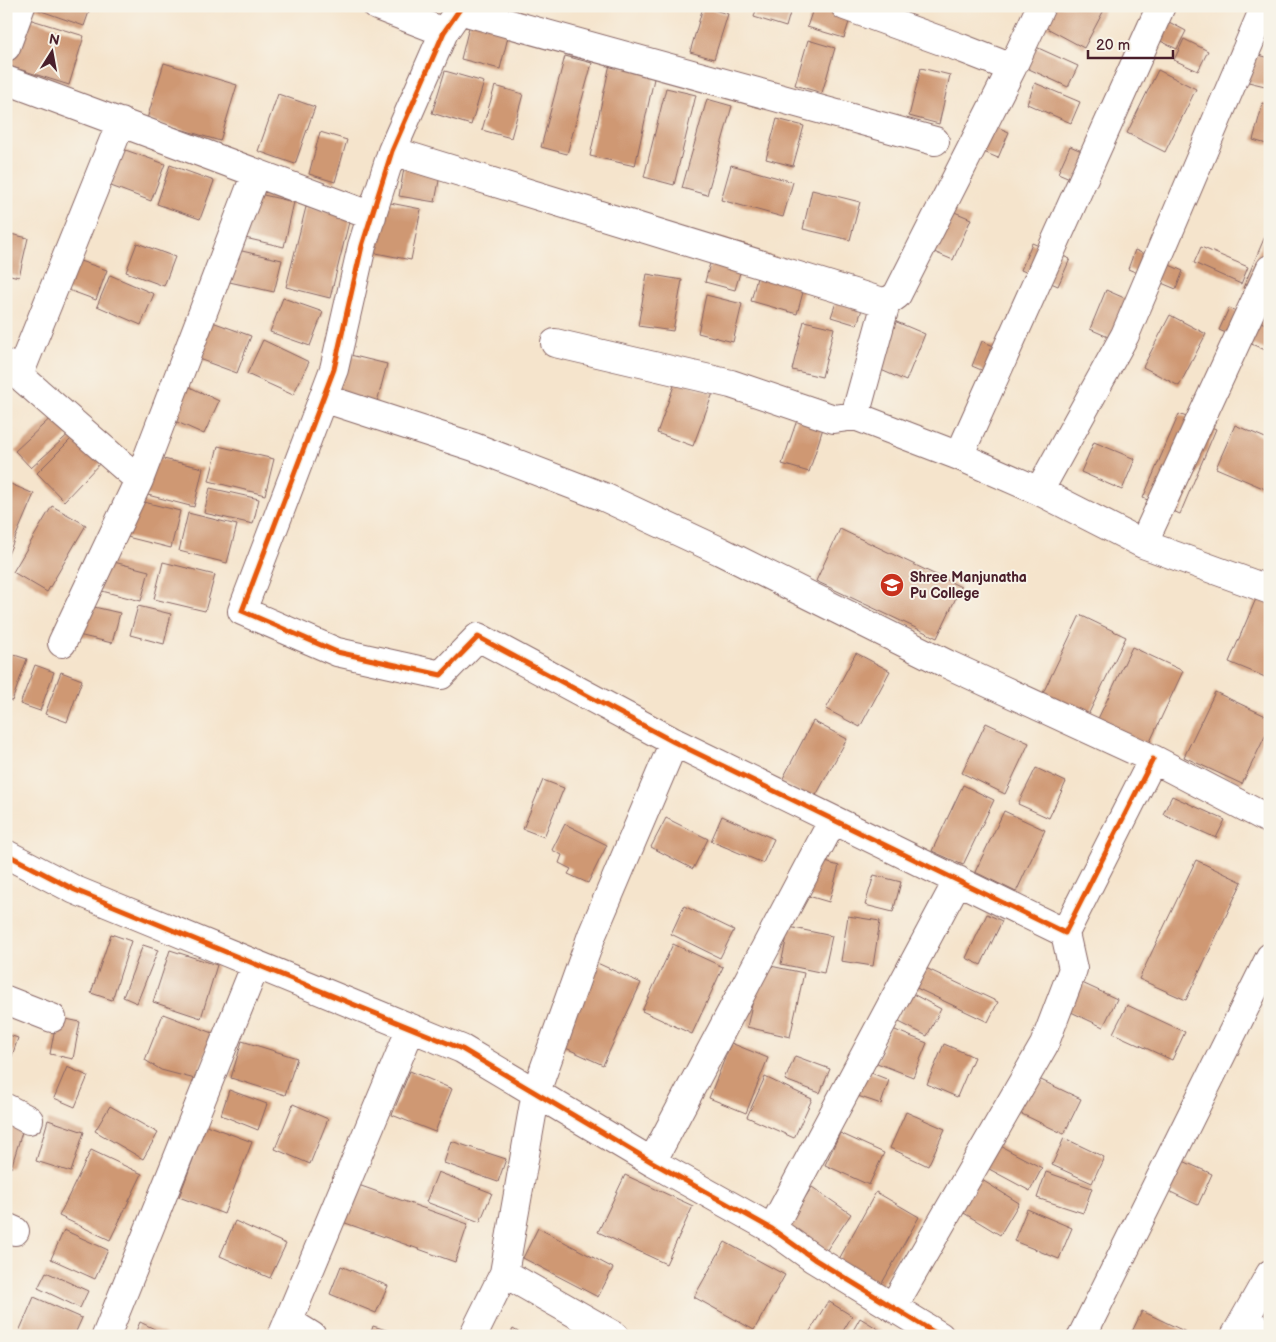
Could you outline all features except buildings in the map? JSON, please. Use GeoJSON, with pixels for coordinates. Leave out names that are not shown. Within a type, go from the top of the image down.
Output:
{"type":"FeatureCollection","features":[{"type":"Feature","properties":{"kind":"street"},"geometry":{"type":"LineString","coordinates":[[6,46],[21,6]]}},
{"type":"Feature","properties":{"kind":"street"},"geometry":{"type":"LineString","coordinates":[[376,6],[444,32]]}},
{"type":"Feature","properties":{"kind":"street"},"geometry":{"type":"LineString","coordinates":[[845,6],[1012,68]]}},
{"type":"Feature","properties":{"kind":"street"},"geometry":{"type":"LineString","coordinates":[[855,416],[886,303],[898,295],[1012,68],[1041,6]]}},
{"type":"Feature","properties":{"kind":"street"},"geometry":{"type":"LineString","coordinates":[[959,456],[1161,6]]}},
{"type":"Feature","properties":{"kind":"street"},"geometry":{"type":"LineString","coordinates":[[1039,491],[1124,335],[1265,6]]}},
{"type":"Feature","properties":{"kind":"street"},"geometry":{"type":"LineString","coordinates":[[935,141],[460,8],[444,32],[392,151],[362,246],[334,369],[242,610],[337,652],[441,674],[478,637],[674,742],[1066,933]]}},
{"type":"Feature","properties":{"kind":"street"},"geometry":{"type":"LineString","coordinates":[[6,80],[372,216]]}},
{"type":"Feature","properties":{"kind":"street"},"geometry":{"type":"LineString","coordinates":[[121,122],[13,370],[139,480]]}},
{"type":"Feature","properties":{"kind":"street"},"geometry":{"type":"LineString","coordinates":[[392,151],[886,303]]}},
{"type":"Feature","properties":{"kind":"street"},"geometry":{"type":"LineString","coordinates":[[62,643],[139,480],[256,172]]}},
{"type":"Feature","properties":{"kind":"street"},"geometry":{"type":"LineString","coordinates":[[1143,544],[1270,269]]}},
{"type":"Feature","properties":{"kind":"street"},"geometry":{"type":"LineString","coordinates":[[555,343],[731,384],[834,419],[855,416],[959,456],[1039,491],[1143,544],[1270,590]]}},
{"type":"Feature","properties":{"kind":"street"},"geometry":{"type":"LineString","coordinates":[[323,398],[474,447],[604,497],[720,551],[947,664],[1153,758],[1270,820]]}},
{"type":"Feature","properties":{"kind":"street"},"geometry":{"type":"LineString","coordinates":[[473,1336],[504,1273],[536,1092],[592,934],[674,742]]}},
{"type":"Feature","properties":{"kind":"street"},"geometry":{"type":"LineString","coordinates":[[893,1307],[1044,1045],[1073,969],[1066,933],[1153,758]]}},
{"type":"Feature","properties":{"kind":"street"},"geometry":{"type":"LineString","coordinates":[[652,1162],[833,820]]}},
{"type":"Feature","properties":{"kind":"street"},"geometry":{"type":"LineString","coordinates":[[6,854],[76,890],[462,1049],[652,1162],[772,1229],[814,1259],[940,1336]]}},
{"type":"Feature","properties":{"kind":"street"},"geometry":{"type":"LineString","coordinates":[[772,1229],[958,880]]}},
{"type":"Feature","properties":{"kind":"street"},"geometry":{"type":"LineString","coordinates":[[1082,1336],[1270,957]]}},
{"type":"Feature","properties":{"kind":"street"},"geometry":{"type":"LineString","coordinates":[[106,1336],[256,964]]}},
{"type":"Feature","properties":{"kind":"street"},"geometry":{"type":"LineString","coordinates":[[6,1000],[52,1018]]}},
{"type":"Feature","properties":{"kind":"street"},"geometry":{"type":"LineString","coordinates":[[312,1336],[285,1329],[411,1028]]}},
{"type":"Feature","properties":{"kind":"street"},"geometry":{"type":"LineString","coordinates":[[504,1273],[615,1336]]}},
{"type":"Feature","properties":{"kind":"street"},"geometry":{"type":"LineString","coordinates":[[1270,1274],[1240,1328],[1270,1334]]}},
{"type":"Feature","properties":{"kind":"cycle path"},"geometry":{"type":"LineString","coordinates":[[462,6],[444,32],[392,151],[362,246],[334,369],[242,611],[337,652],[441,675],[478,637],[674,742],[1065,933],[1153,759]]}},
{"type":"Feature","properties":{"kind":"cycle path"},"geometry":{"type":"LineString","coordinates":[[6,854],[75,890],[462,1049],[652,1162],[772,1229],[814,1259],[940,1336]]}},
{"type":"Feature","properties":{"kind":"place","name":"Shree Manjunatha Pu College"},"geometry":{"type":"Point","coordinates":[892,585]}}]}
